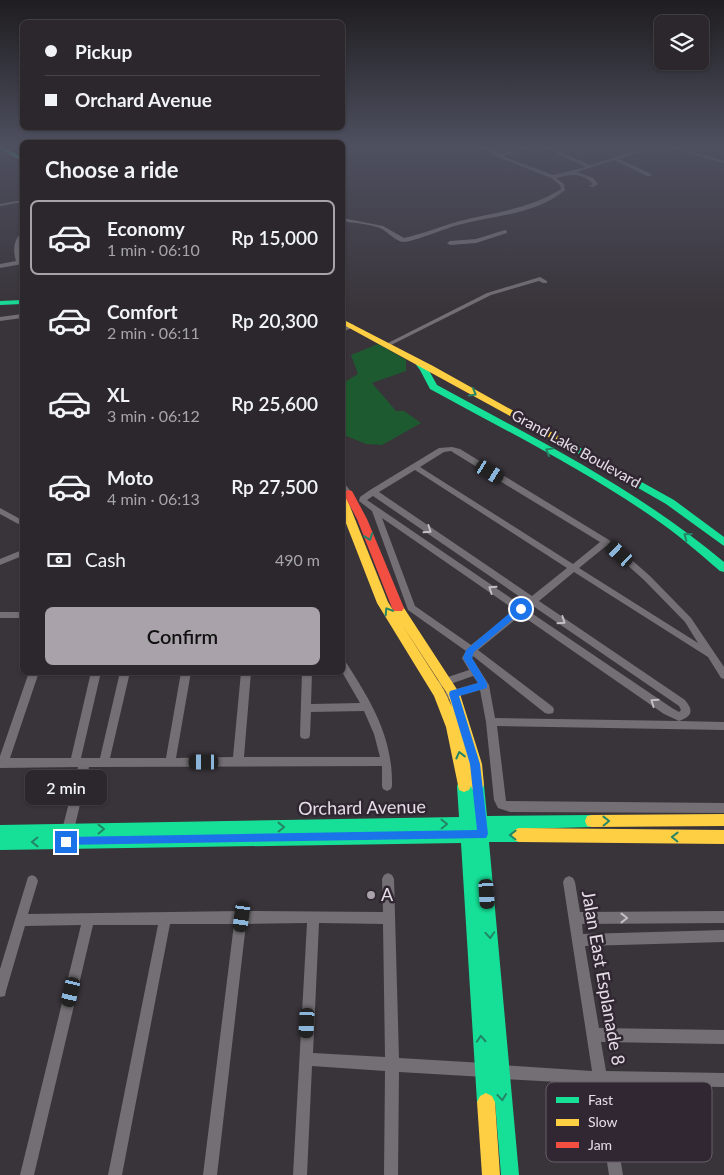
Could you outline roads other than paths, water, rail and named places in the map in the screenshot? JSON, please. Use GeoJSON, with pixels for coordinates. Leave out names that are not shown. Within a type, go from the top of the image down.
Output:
{"type":"FeatureCollection","features":[{"type":"Feature","properties":{"kind":"street"},"geometry":{"type":"LineString","coordinates":[[0,205],[20,201]]}},
{"type":"Feature","properties":{"kind":"street"},"geometry":{"type":"LineString","coordinates":[[345,220],[385,228],[400,239],[412,238],[464,222],[507,212],[539,201]]}},
{"type":"Feature","properties":{"kind":"street"},"geometry":{"type":"LineString","coordinates":[[450,243],[476,241],[505,232]]}},
{"type":"Feature","properties":{"kind":"street"},"geometry":{"type":"LineString","coordinates":[[20,237],[15,252],[20,260]]}},
{"type":"Feature","properties":{"kind":"street"},"geometry":{"type":"LineString","coordinates":[[0,266],[20,262]]}},
{"type":"Feature","properties":{"kind":"street"},"geometry":{"type":"LineString","coordinates":[[390,346],[492,296],[542,280]]}},
{"type":"Feature","properties":{"kind":"street"},"geometry":{"type":"LineString","coordinates":[[0,303],[20,302]]}},
{"type":"Feature","properties":{"kind":"street"},"geometry":{"type":"LineString","coordinates":[[0,319],[20,316]]}},
{"type":"Feature","properties":{"kind":"street","name":"Grand Lake Boulevard"},"geometry":{"type":"LineString","coordinates":[[345,328],[367,334],[427,365],[454,382],[638,483],[670,502],[724,542]]}},
{"type":"Feature","properties":{"kind":"street","name":"Grand Lake Boulevard"},"geometry":{"type":"LineString","coordinates":[[415,360],[426,370],[428,382],[434,387],[624,493],[694,541],[724,568]]}},
{"type":"Feature","properties":{"kind":"street"},"geometry":{"type":"LineString","coordinates":[[434,387],[432,383],[438,379],[442,378],[454,382]]}},
{"type":"Feature","properties":{"kind":"street"},"geometry":{"type":"LineString","coordinates":[[373,492],[682,703],[686,708],[686,712],[679,717],[668,711],[363,501],[373,492],[442,450],[452,449],[606,542],[647,578],[688,620],[724,675]]}},
{"type":"Feature","properties":{"kind":"street"},"geometry":{"type":"LineString","coordinates":[[415,467],[709,654]]}},
{"type":"Feature","properties":{"kind":"street"},"geometry":{"type":"LineString","coordinates":[[345,492],[362,519],[394,602],[454,694],[475,764],[510,1175]]}},
{"type":"Feature","properties":{"kind":"street"},"geometry":{"type":"LineString","coordinates":[[345,493],[383,603],[441,697],[453,727],[462,764],[468,830],[482,1070],[491,1175]]}},
{"type":"Feature","properties":{"kind":"street"},"geometry":{"type":"LineString","coordinates":[[0,511],[20,522]]}},
{"type":"Feature","properties":{"kind":"street"},"geometry":{"type":"LineString","coordinates":[[376,511],[411,608],[471,650],[549,710]]}},
{"type":"Feature","properties":{"kind":"street"},"geometry":{"type":"LineString","coordinates":[[606,542],[531,600],[471,650],[467,658],[484,685],[499,800],[505,806],[724,808]]}},
{"type":"Feature","properties":{"kind":"street"},"geometry":{"type":"LineString","coordinates":[[0,562],[20,554]]}},
{"type":"Feature","properties":{"kind":"street"},"geometry":{"type":"LineString","coordinates":[[0,615],[20,615]]}},
{"type":"Feature","properties":{"kind":"street"},"geometry":{"type":"LineString","coordinates":[[345,669],[368,707],[387,760],[387,786]]}},
{"type":"Feature","properties":{"kind":"street"},"geometry":{"type":"LineString","coordinates":[[435,686],[476,671]]}},
{"type":"Feature","properties":{"kind":"street"},"geometry":{"type":"LineString","coordinates":[[33,675],[1,763],[387,760]]}},
{"type":"Feature","properties":{"kind":"street"},"geometry":{"type":"LineString","coordinates":[[67,836],[95,675]]}},
{"type":"Feature","properties":{"kind":"street"},"geometry":{"type":"LineString","coordinates":[[104,762],[124,675]]}},
{"type":"Feature","properties":{"kind":"street"},"geometry":{"type":"LineString","coordinates":[[170,762],[185,675]]}},
{"type":"Feature","properties":{"kind":"street"},"geometry":{"type":"LineString","coordinates":[[238,762],[246,675]]}},
{"type":"Feature","properties":{"kind":"street"},"geometry":{"type":"LineString","coordinates":[[305,735],[307,675]]}},
{"type":"Feature","properties":{"kind":"street"},"geometry":{"type":"LineString","coordinates":[[441,697],[484,685]]}},
{"type":"Feature","properties":{"kind":"street"},"geometry":{"type":"LineString","coordinates":[[305,708],[368,707]]}},
{"type":"Feature","properties":{"kind":"street"},"geometry":{"type":"LineString","coordinates":[[490,722],[724,726]]}},
{"type":"Feature","properties":{"kind":"street","name":"Orchard Avenue"},"geometry":{"type":"LineString","coordinates":[[0,832],[67,836],[468,830],[678,819],[724,820]]}},
{"type":"Feature","properties":{"kind":"street","name":"Orchard Avenue"},"geometry":{"type":"LineString","coordinates":[[482,829],[724,837]]}},
{"type":"Feature","properties":{"kind":"street","name":"Orchard Avenue"},"geometry":{"type":"LineString","coordinates":[[0,843],[67,836]]}},
{"type":"Feature","properties":{"kind":"street"},"geometry":{"type":"LineString","coordinates":[[388,879],[392,1064],[391,1175]]}},
{"type":"Feature","properties":{"kind":"street"},"geometry":{"type":"LineString","coordinates":[[0,990],[32,881]]}},
{"type":"Feature","properties":{"kind":"street","name":"Jalan East Esplanade 8"},"geometry":{"type":"LineString","coordinates":[[569,882],[603,1082]]}},
{"type":"Feature","properties":{"kind":"street"},"geometry":{"type":"LineString","coordinates":[[20,920],[242,917],[389,918]]}},
{"type":"Feature","properties":{"kind":"street"},"geometry":{"type":"LineString","coordinates":[[210,1175],[242,917]]}},
{"type":"Feature","properties":{"kind":"street"},"geometry":{"type":"LineString","coordinates":[[300,1175],[313,917]]}},
{"type":"Feature","properties":{"kind":"street"},"geometry":{"type":"LineString","coordinates":[[575,918],[724,917]]}},
{"type":"Feature","properties":{"kind":"street"},"geometry":{"type":"LineString","coordinates":[[27,1175],[88,918]]}},
{"type":"Feature","properties":{"kind":"street"},"geometry":{"type":"LineString","coordinates":[[115,1175],[165,918]]}},
{"type":"Feature","properties":{"kind":"street"},"geometry":{"type":"LineString","coordinates":[[578,940],[724,936]]}},
{"type":"Feature","properties":{"kind":"street"},"geometry":{"type":"LineString","coordinates":[[595,1034],[724,1037]]}},
{"type":"Feature","properties":{"kind":"street"},"geometry":{"type":"LineString","coordinates":[[305,1059],[602,1078],[724,1080]]}},
{"type":"Feature","properties":{"kind":"street","name":"Jalan East Esplanade 8"},"geometry":{"type":"LineString","coordinates":[[614,1162],[616,1175]]}},
{"type":"Feature","properties":{"kind":"place","name":"A"},"geometry":{"type":"Point","coordinates":[371,895]}}]}
